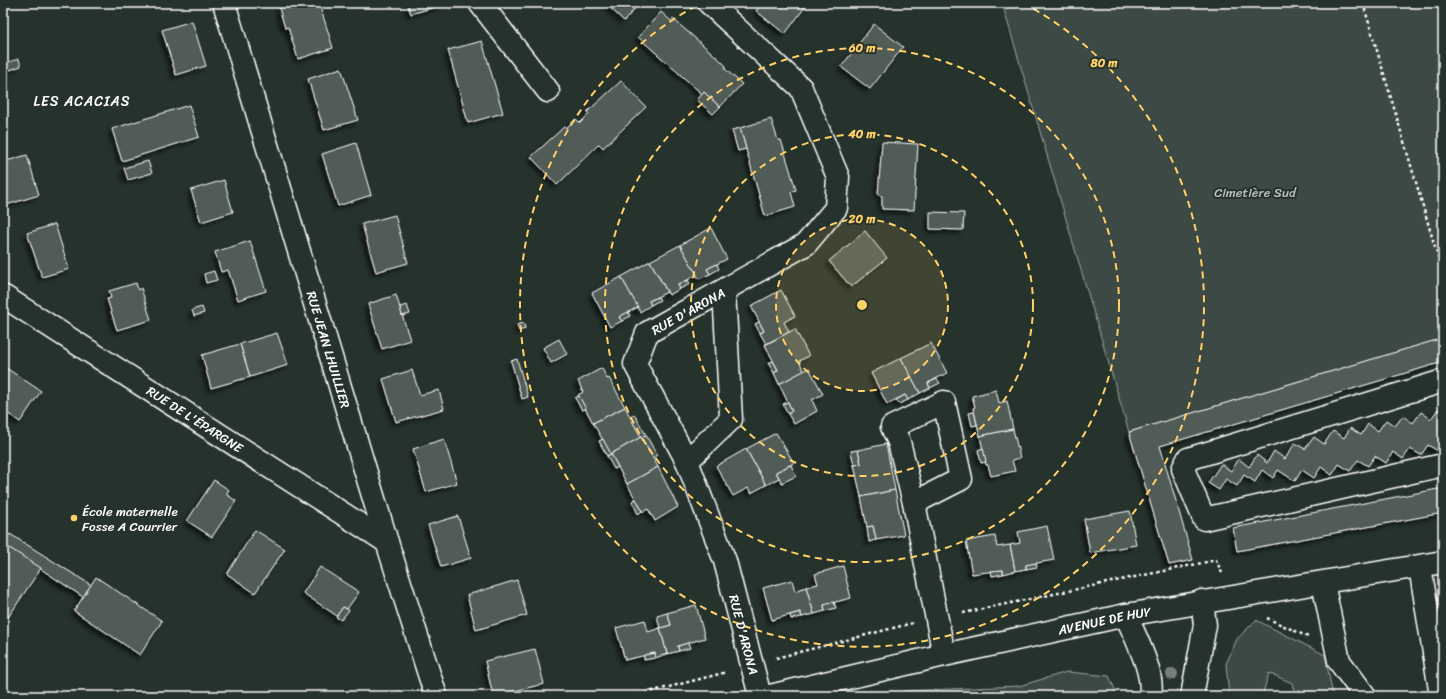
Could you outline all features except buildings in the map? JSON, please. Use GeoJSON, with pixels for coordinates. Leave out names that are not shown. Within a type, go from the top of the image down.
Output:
{"type":"FeatureCollection","features":[{"type":"Feature","properties":{"kind":"street","name":"RUE JEAN LHUILLIER"},"geometry":{"type":"LineString","coordinates":[[224,3],[387,542],[436,696]]}},
{"type":"Feature","properties":{"kind":"street"},"geometry":{"type":"LineString","coordinates":[[480,3],[548,90]]}},
{"type":"Feature","properties":{"kind":"street","name":"RUE D'ARONA"},"geometry":{"type":"LineString","coordinates":[[710,3],[801,88],[838,177],[836,208],[806,244],[647,333],[635,364],[688,461],[725,561],[760,696]]}},
{"type":"Feature","properties":{"kind":"street"},"geometry":{"type":"LineString","coordinates":[[688,461],[731,419],[724,291]]}},
{"type":"Feature","properties":{"kind":"street","name":"RUE DE L'ÉPARGNE"},"geometry":{"type":"LineString","coordinates":[[3,296],[387,542]]}},
{"type":"Feature","properties":{"kind":"street"},"geometry":{"type":"LineString","coordinates":[[1443,381],[1188,459],[1183,469],[1204,519],[1443,465]]}},
{"type":"Feature","properties":{"kind":"street"},"geometry":{"type":"LineString","coordinates":[[914,503],[944,654]]}},
{"type":"Feature","properties":{"kind":"street","name":"AVENUE DE HUY"},"geometry":{"type":"LineString","coordinates":[[770,696],[944,654],[1126,615],[1202,601],[1323,583],[1443,562]]}},
{"type":"Feature","properties":{"kind":"street"},"geometry":{"type":"LineString","coordinates":[[1420,567],[1441,696]]}},
{"type":"Feature","properties":{"kind":"street"},"geometry":{"type":"LineString","coordinates":[[1323,583],[1339,661],[1365,696]]}},
{"type":"Feature","properties":{"kind":"street"},"geometry":{"type":"LineString","coordinates":[[1192,696],[1205,625],[1202,601]]}},
{"type":"Feature","properties":{"kind":"street"},"geometry":{"type":"LineString","coordinates":[[1126,615],[1145,661],[1152,688],[1150,696]]}},
{"type":"Feature","properties":{"kind":"path"},"geometry":{"type":"LineString","coordinates":[[1363,3],[1443,274]]}},
{"type":"Feature","properties":{"kind":"green space","name":"Cimetière Sud"},"geometry":{"type":"Polygon","coordinates":[[[1002,3],[1443,3],[1443,338],[1129,432],[1002,3]]]}},
{"type":"Feature","properties":{"kind":"green space"},"geometry":{"type":"Polygon","coordinates":[[[1256,620],[1325,655],[1333,696],[1295,696],[1292,683],[1269,673],[1262,696],[1229,696],[1226,664],[1237,639],[1256,620]]]}},
{"type":"Feature","properties":{"kind":"green space"},"geometry":{"type":"Polygon","coordinates":[[[1067,672],[1109,676],[1117,694],[1115,696],[896,696],[904,691],[1019,686],[1067,672]]]}},
{"type":"Feature","properties":{"kind":"place","name":"École maternelle Fosse A Courrier"},"geometry":{"type":"Point","coordinates":[74,518]}},
{"type":"Feature","properties":{"kind":"district","name":"LES ACACIAS"},"geometry":{"type":"Point","coordinates":[82,101]}}]}
